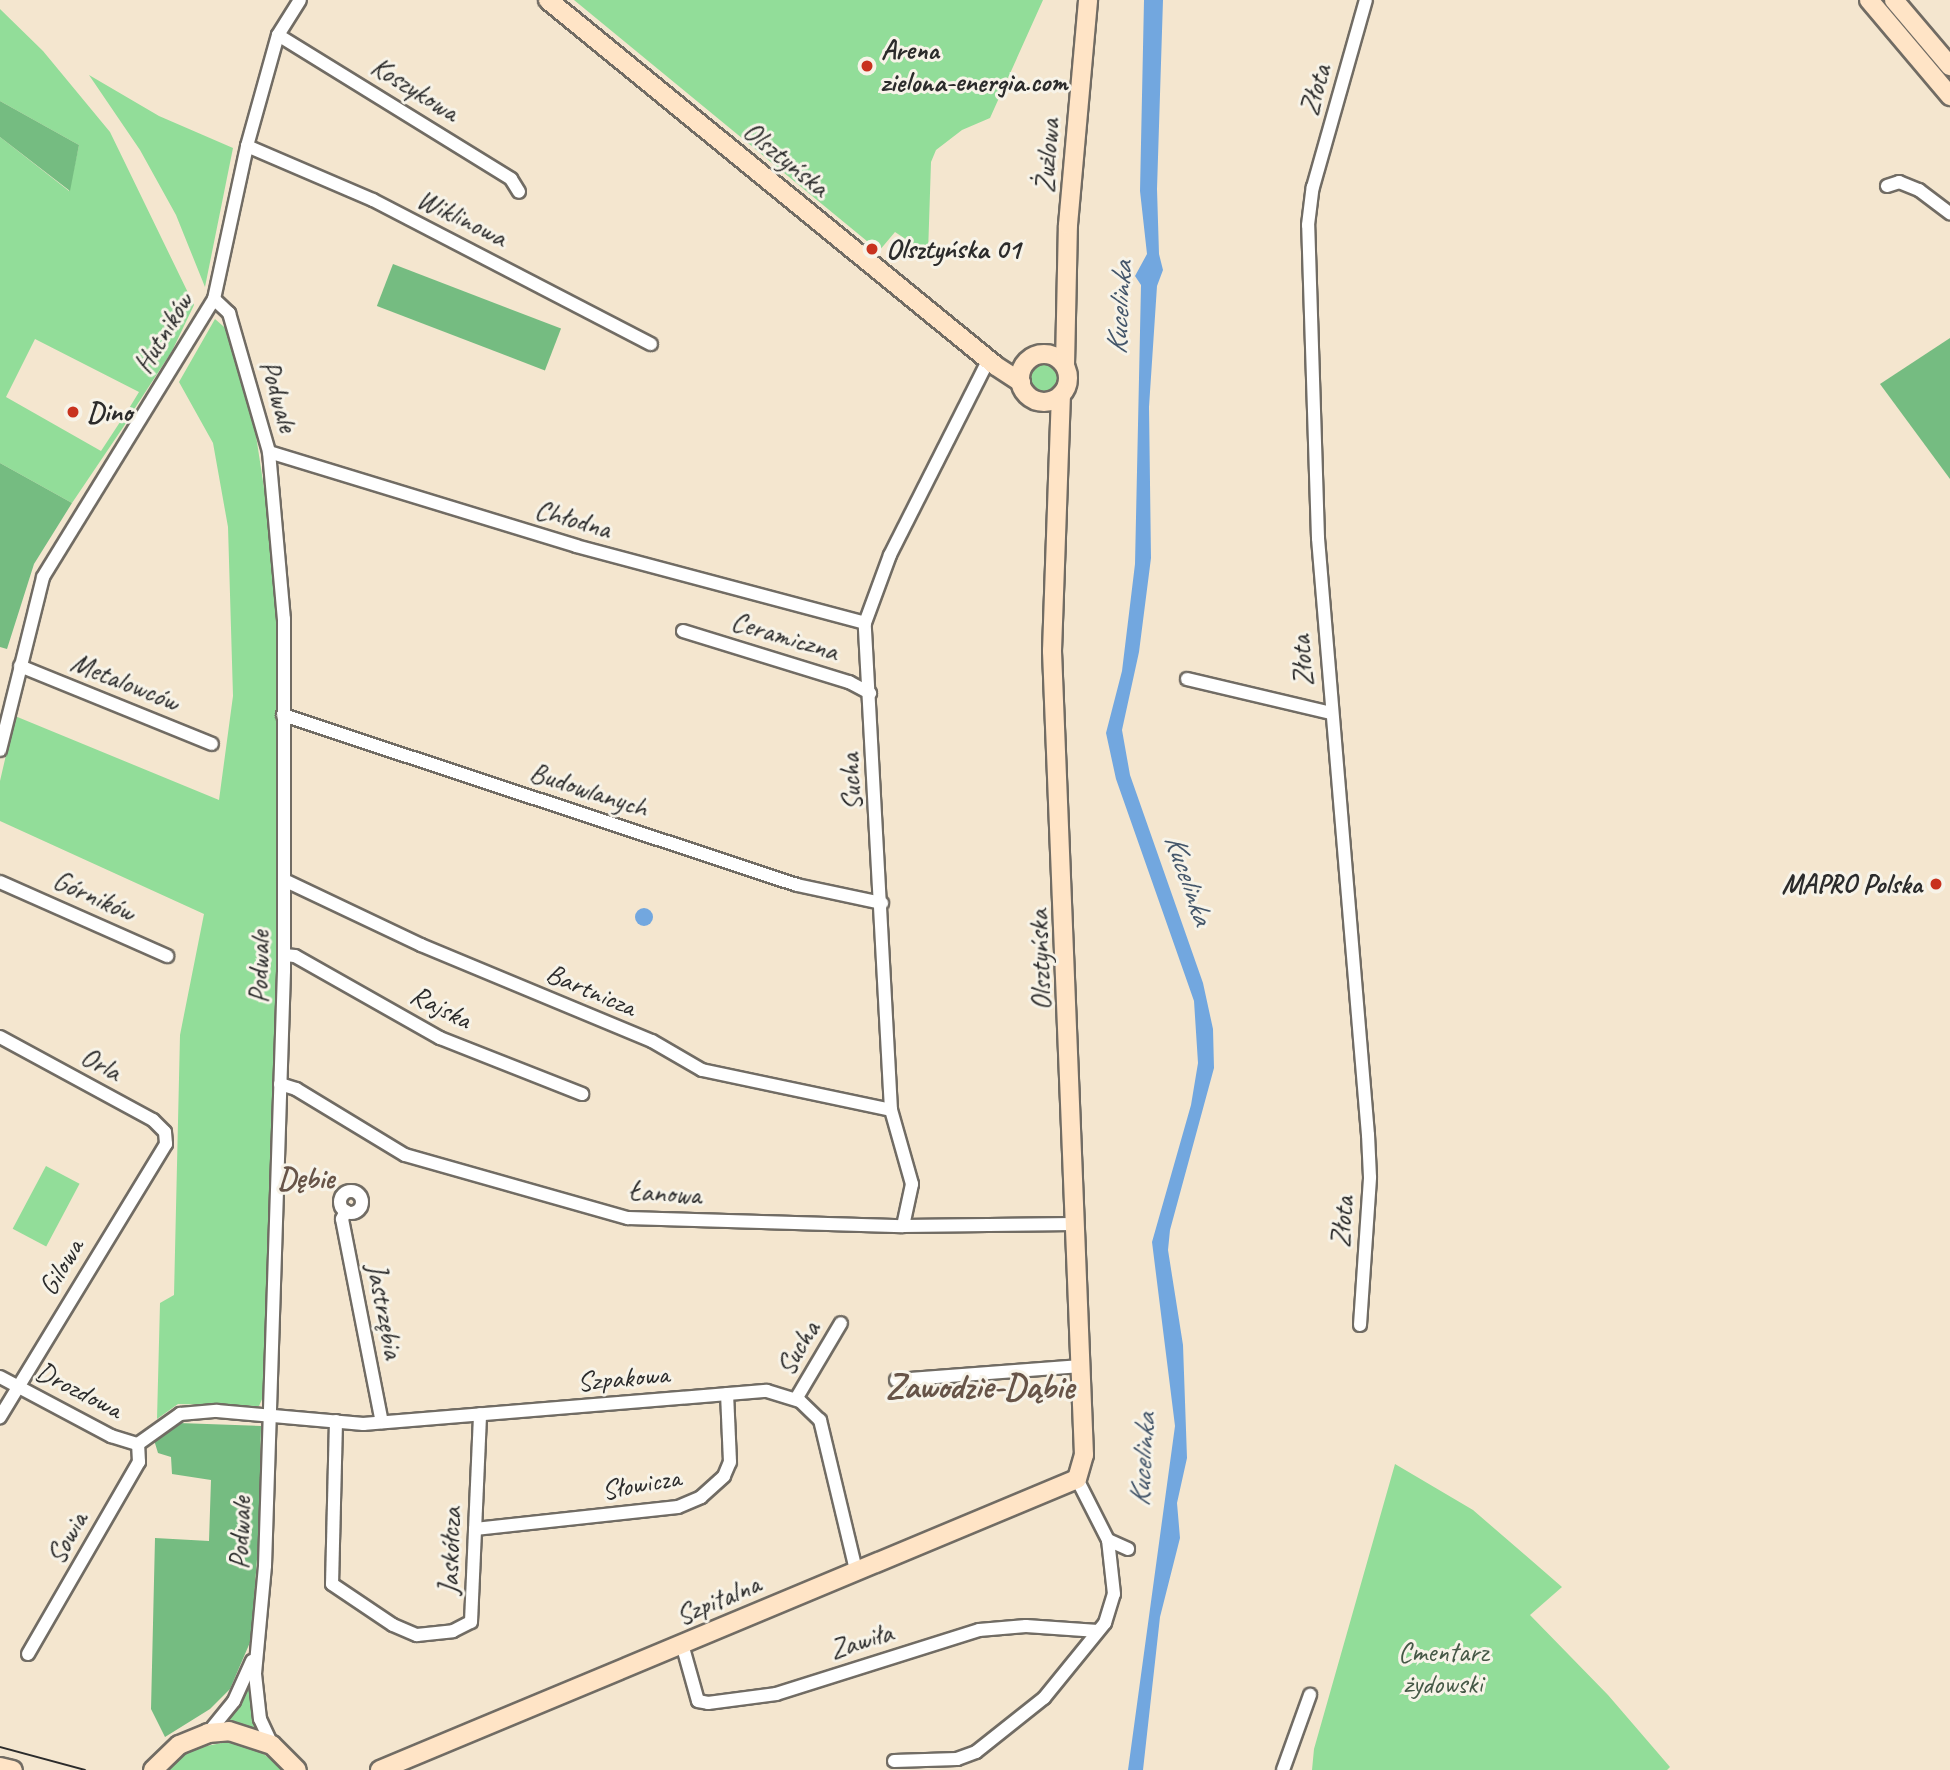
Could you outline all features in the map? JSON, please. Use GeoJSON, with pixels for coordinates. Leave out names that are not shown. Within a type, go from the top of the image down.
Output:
{"type":"FeatureCollection","features":[{"type":"Feature","properties":{"kind":"street","name":"Hutników"},"geometry":{"type":"LineString","coordinates":[[0,750],[4,710],[20,666],[43,577],[214,299],[247,146],[278,35],[300,0]]}},
{"type":"Feature","properties":{"kind":"street","name":"Olsztyńska"},"geometry":{"type":"LineString","coordinates":[[548,0],[989,359]]}},
{"type":"Feature","properties":{"kind":"street","name":"Żużlowa"},"geometry":{"type":"LineString","coordinates":[[1065,365],[1065,316],[1080,58],[1088,0]]}},
{"type":"Feature","properties":{"kind":"street","name":"Złota"},"geometry":{"type":"LineString","coordinates":[[1360,1325],[1369,1146],[1318,538],[1308,225],[1312,187],[1366,0]]}},
{"type":"Feature","properties":{"kind":"street"},"geometry":{"type":"LineString","coordinates":[[1869,0],[1950,96]]}},
{"type":"Feature","properties":{"kind":"street"},"geometry":{"type":"LineString","coordinates":[[1894,0],[1950,66]]}},
{"type":"Feature","properties":{"kind":"street","name":"Koszykowa"},"geometry":{"type":"LineString","coordinates":[[278,35],[511,179],[519,192]]}},
{"type":"Feature","properties":{"kind":"street","name":"Wiklinowa"},"geometry":{"type":"LineString","coordinates":[[247,146],[373,200],[651,345]]}},
{"type":"Feature","properties":{"kind":"street"},"geometry":{"type":"LineString","coordinates":[[1887,186],[1899,182],[1919,190],[1950,213]]}},
{"type":"Feature","properties":{"kind":"street","name":"Podwale"},"geometry":{"type":"LineString","coordinates":[[214,299],[229,313],[269,452],[284,619],[284,955],[267,1413],[265,1566],[254,1674],[260,1719],[272,1745]]}},
{"type":"Feature","properties":{"kind":"street","name":"Żużlowa"},"geometry":{"type":"LineString","coordinates":[[1044,354],[1065,316]]}},
{"type":"Feature","properties":{"kind":"street"},"geometry":{"type":"LineString","coordinates":[[1044,354],[1065,365],[1068,380],[1061,395],[1039,401],[1026,393],[1022,373],[1044,354]]}},
{"type":"Feature","properties":{"kind":"street"},"geometry":{"type":"LineString","coordinates":[[989,359],[1022,373]]}},
{"type":"Feature","properties":{"kind":"street","name":"Sucha"},"geometry":{"type":"LineString","coordinates":[[903,1226],[912,1184],[891,1110],[865,623],[890,555],[989,359]]}},
{"type":"Feature","properties":{"kind":"street","name":"Olsztyńska"},"geometry":{"type":"LineString","coordinates":[[1061,395],[1052,651],[1084,1455],[1077,1479]]}},
{"type":"Feature","properties":{"kind":"street","name":"Olsztyńska"},"geometry":{"type":"LineString","coordinates":[[1039,401],[1058,437]]}},
{"type":"Feature","properties":{"kind":"street","name":"Chłodna"},"geometry":{"type":"LineString","coordinates":[[269,452],[576,546],[865,623]]}},
{"type":"Feature","properties":{"kind":"street","name":"Ceramiczna"},"geometry":{"type":"LineString","coordinates":[[683,631],[849,682],[870,693]]}},
{"type":"Feature","properties":{"kind":"street","name":"Metalowców"},"geometry":{"type":"LineString","coordinates":[[20,666],[212,744]]}},
{"type":"Feature","properties":{"kind":"street"},"geometry":{"type":"LineString","coordinates":[[1187,678],[1331,713]]}},
{"type":"Feature","properties":{"kind":"street","name":"Budowlanych"},"geometry":{"type":"LineString","coordinates":[[283,715],[797,884],[882,903]]}},
{"type":"Feature","properties":{"kind":"street","name":"Bartnicza"},"geometry":{"type":"LineString","coordinates":[[284,880],[421,945],[652,1041],[702,1070],[891,1110]]}},
{"type":"Feature","properties":{"kind":"street","name":"Górników"},"geometry":{"type":"LineString","coordinates":[[0,882],[167,956]]}},
{"type":"Feature","properties":{"kind":"street","name":"Rajska"},"geometry":{"type":"LineString","coordinates":[[284,955],[295,956],[440,1038],[582,1094]]}},
{"type":"Feature","properties":{"kind":"street","name":"Orla"},"geometry":{"type":"LineString","coordinates":[[0,1037],[153,1120],[165,1132],[166,1144]]}},
{"type":"Feature","properties":{"kind":"street","name":"Łanowa"},"geometry":{"type":"LineString","coordinates":[[280,1084],[296,1089],[404,1156],[628,1218],[903,1226],[1074,1224]]}},
{"type":"Feature","properties":{"kind":"street","name":"Gilowa"},"geometry":{"type":"LineString","coordinates":[[0,1417],[166,1144]]}},
{"type":"Feature","properties":{"kind":"street","name":"Jastrzębia"},"geometry":{"type":"LineString","coordinates":[[346,1211],[342,1219],[382,1422]]}},
{"type":"Feature","properties":{"kind":"street","name":"Sucha"},"geometry":{"type":"LineString","coordinates":[[796,1399],[841,1323]]}},
{"type":"Feature","properties":{"kind":"street"},"geometry":{"type":"LineString","coordinates":[[896,1380],[1081,1366]]}},
{"type":"Feature","properties":{"kind":"street","name":"Drozdowa"},"geometry":{"type":"LineString","coordinates":[[0,1377],[111,1436],[138,1444]]}},
{"type":"Feature","properties":{"kind":"street","name":"Szpakowa"},"geometry":{"type":"LineString","coordinates":[[138,1444],[180,1414],[267,1413],[336,1421],[382,1422],[767,1391],[796,1399]]}},
{"type":"Feature","properties":{"kind":"street","name":"Słowicza"},"geometry":{"type":"LineString","coordinates":[[475,1529],[678,1507],[701,1497],[724,1476],[730,1462],[727,1394]]}},
{"type":"Feature","properties":{"kind":"street"},"geometry":{"type":"LineString","coordinates":[[796,1399],[820,1420],[856,1570]]}},
{"type":"Feature","properties":{"kind":"street","name":"Jaskółcza"},"geometry":{"type":"LineString","coordinates":[[336,1421],[332,1584],[393,1625],[417,1635],[453,1631],[471,1622],[480,1414]]}},
{"type":"Feature","properties":{"kind":"street","name":"Sowia"},"geometry":{"type":"LineString","coordinates":[[29,1654],[139,1462],[138,1444]]}},
{"type":"Feature","properties":{"kind":"street"},"geometry":{"type":"LineString","coordinates":[[894,1761],[957,1759],[976,1752],[1044,1698],[1091,1646],[1105,1623],[1114,1594],[1108,1540],[1077,1479]]}},
{"type":"Feature","properties":{"kind":"street","name":"Szpitalna"},"geometry":{"type":"LineString","coordinates":[[380,1770],[1077,1479]]}},
{"type":"Feature","properties":{"kind":"street"},"geometry":{"type":"LineString","coordinates":[[1108,1540],[1128,1549]]}},
{"type":"Feature","properties":{"kind":"street","name":"Zawiła"},"geometry":{"type":"LineString","coordinates":[[682,1644],[698,1700],[708,1703],[776,1694],[979,1630],[1026,1626],[1098,1631]]}},
{"type":"Feature","properties":{"kind":"street","name":"Podwale"},"geometry":{"type":"LineString","coordinates":[[208,1733],[234,1701],[257,1648]]}},
{"type":"Feature","properties":{"kind":"street"},"geometry":{"type":"LineString","coordinates":[[1283,1770],[1310,1695]]}},
{"type":"Feature","properties":{"kind":"street"},"geometry":{"type":"LineString","coordinates":[[151,1768],[179,1745],[208,1733],[229,1731],[272,1745],[300,1768]]}},
{"type":"Feature","properties":{"kind":"street"},"geometry":{"type":"LineString","coordinates":[[0,1767],[13,1770]]}},
{"type":"Feature","properties":{"kind":"green space"},"geometry":{"type":"Polygon","coordinates":[[[574,0],[1043,0],[990,118],[962,130],[936,150],[931,162],[928,254],[895,232],[879,251],[574,0]]]}},
{"type":"Feature","properties":{"kind":"green space"},"geometry":{"type":"Polygon","coordinates":[[[0,9],[43,51],[110,132],[194,305],[172,351],[133,411],[128,410],[139,392],[35,339],[6,397],[101,451],[122,419],[126,423],[72,503],[0,463],[0,137],[69,191],[79,145],[0,101],[0,9]]]}},
{"type":"Feature","properties":{"kind":"green space"},"geometry":{"type":"Polygon","coordinates":[[[89,75],[159,116],[233,148],[205,287],[176,215],[140,150],[89,75]]]}},
{"type":"Feature","properties":{"kind":"green space"},"geometry":{"type":"Polygon","coordinates":[[[0,101],[79,145],[70,191],[0,137],[0,101]]]}},
{"type":"Feature","properties":{"kind":"green space"},"geometry":{"type":"Polygon","coordinates":[[[393,264],[561,329],[545,371],[377,306],[393,264]]]}},
{"type":"Feature","properties":{"kind":"green space"},"geometry":{"type":"Polygon","coordinates":[[[215,319],[231,333],[255,429],[273,547],[279,666],[279,907],[267,1388],[259,1406],[178,1404],[157,1419],[160,1303],[174,1295],[180,1035],[204,914],[0,821],[0,781],[15,716],[219,800],[233,696],[228,527],[213,443],[179,382],[215,319]]]}},
{"type":"Feature","properties":{"kind":"green space"},"geometry":{"type":"Polygon","coordinates":[[[1950,338],[1950,479],[1880,384],[1950,338]]]}},
{"type":"Feature","properties":{"kind":"green space"},"geometry":{"type":"Polygon","coordinates":[[[1044,361],[1055,366],[1060,377],[1055,388],[1044,393],[1033,388],[1028,377],[1033,366],[1044,361]]]}},
{"type":"Feature","properties":{"kind":"green space"},"geometry":{"type":"Polygon","coordinates":[[[0,463],[72,503],[34,564],[7,649],[0,647],[0,463]]]}},
{"type":"Feature","properties":{"kind":"green space"},"geometry":{"type":"Polygon","coordinates":[[[46,1166],[80,1184],[46,1247],[13,1229],[46,1166]]]}},
{"type":"Feature","properties":{"kind":"green space"},"geometry":{"type":"Polygon","coordinates":[[[179,1423],[261,1426],[259,1532],[251,1640],[230,1689],[210,1709],[165,1737],[151,1709],[155,1538],[209,1541],[211,1480],[172,1474],[171,1457],[158,1453],[154,1440],[179,1423]]]}},
{"type":"Feature","properties":{"kind":"green space","name":"Cmentarz żydowski"},"geometry":{"type":"Polygon","coordinates":[[[1395,1464],[1473,1510],[1562,1587],[1530,1615],[1608,1695],[1670,1767],[1667,1770],[1312,1770],[1314,1749],[1395,1464]]]}},
{"type":"Feature","properties":{"kind":"green space"},"geometry":{"type":"Polygon","coordinates":[[[249,1688],[261,1733],[221,1725],[249,1688]]]}},
{"type":"Feature","properties":{"kind":"green space"},"geometry":{"type":"Polygon","coordinates":[[[232,1741],[254,1747],[285,1770],[165,1770],[191,1749],[232,1741]]]}},
{"type":"Feature","properties":{"kind":"water"},"geometry":{"type":"Polygon","coordinates":[[[1144,0],[1163,0],[1157,189],[1159,254],[1163,270],[1157,286],[1149,407],[1151,558],[1139,652],[1122,730],[1130,775],[1203,983],[1213,1029],[1214,1068],[1170,1230],[1168,1250],[1183,1345],[1187,1458],[1177,1503],[1180,1538],[1160,1617],[1143,1770],[1128,1770],[1175,1426],[1152,1242],[1191,1105],[1198,1063],[1194,1001],[1116,779],[1106,733],[1122,671],[1135,564],[1141,285],[1135,276],[1147,254],[1140,191],[1144,0]]]}},
{"type":"Feature","properties":{"kind":"water"},"geometry":{"type":"Polygon","coordinates":[[[640,908],[648,908],[653,917],[651,924],[640,926],[635,921],[635,913],[640,908]]]}},
{"type":"Feature","properties":{"kind":"tram line"},"geometry":{"type":"LineString","coordinates":[[0,1747],[85,1770]]}},
{"type":"Feature","properties":{"kind":"place","name":"Arena zielona-energia.com"},"geometry":{"type":"Point","coordinates":[867,66]}},
{"type":"Feature","properties":{"kind":"place","name":"Olsztyńska 01"},"geometry":{"type":"Point","coordinates":[872,249]}},
{"type":"Feature","properties":{"kind":"place","name":"Dino"},"geometry":{"type":"Point","coordinates":[73,412]}},
{"type":"Feature","properties":{"kind":"place","name":"MAPRO Polska"},"geometry":{"type":"Point","coordinates":[1936,884]}},
{"type":"Feature","properties":{"kind":"district","name":"Dębie"},"geometry":{"type":"Point","coordinates":[306,1178]}},
{"type":"Feature","properties":{"kind":"district","name":"Zawodzie-Dąbie"},"geometry":{"type":"Point","coordinates":[980,1387]}},
{"type":"Feature","properties":{"kind":"water label","name":"Kucelinka"},"geometry":{"type":"Point","coordinates":[1119,308]}},
{"type":"Feature","properties":{"kind":"water label","name":"Kucelinka"},"geometry":{"type":"Point","coordinates":[1189,879]}},
{"type":"Feature","properties":{"kind":"water label","name":"Kucelinka"},"geometry":{"type":"Point","coordinates":[1142,1460]}}]}
